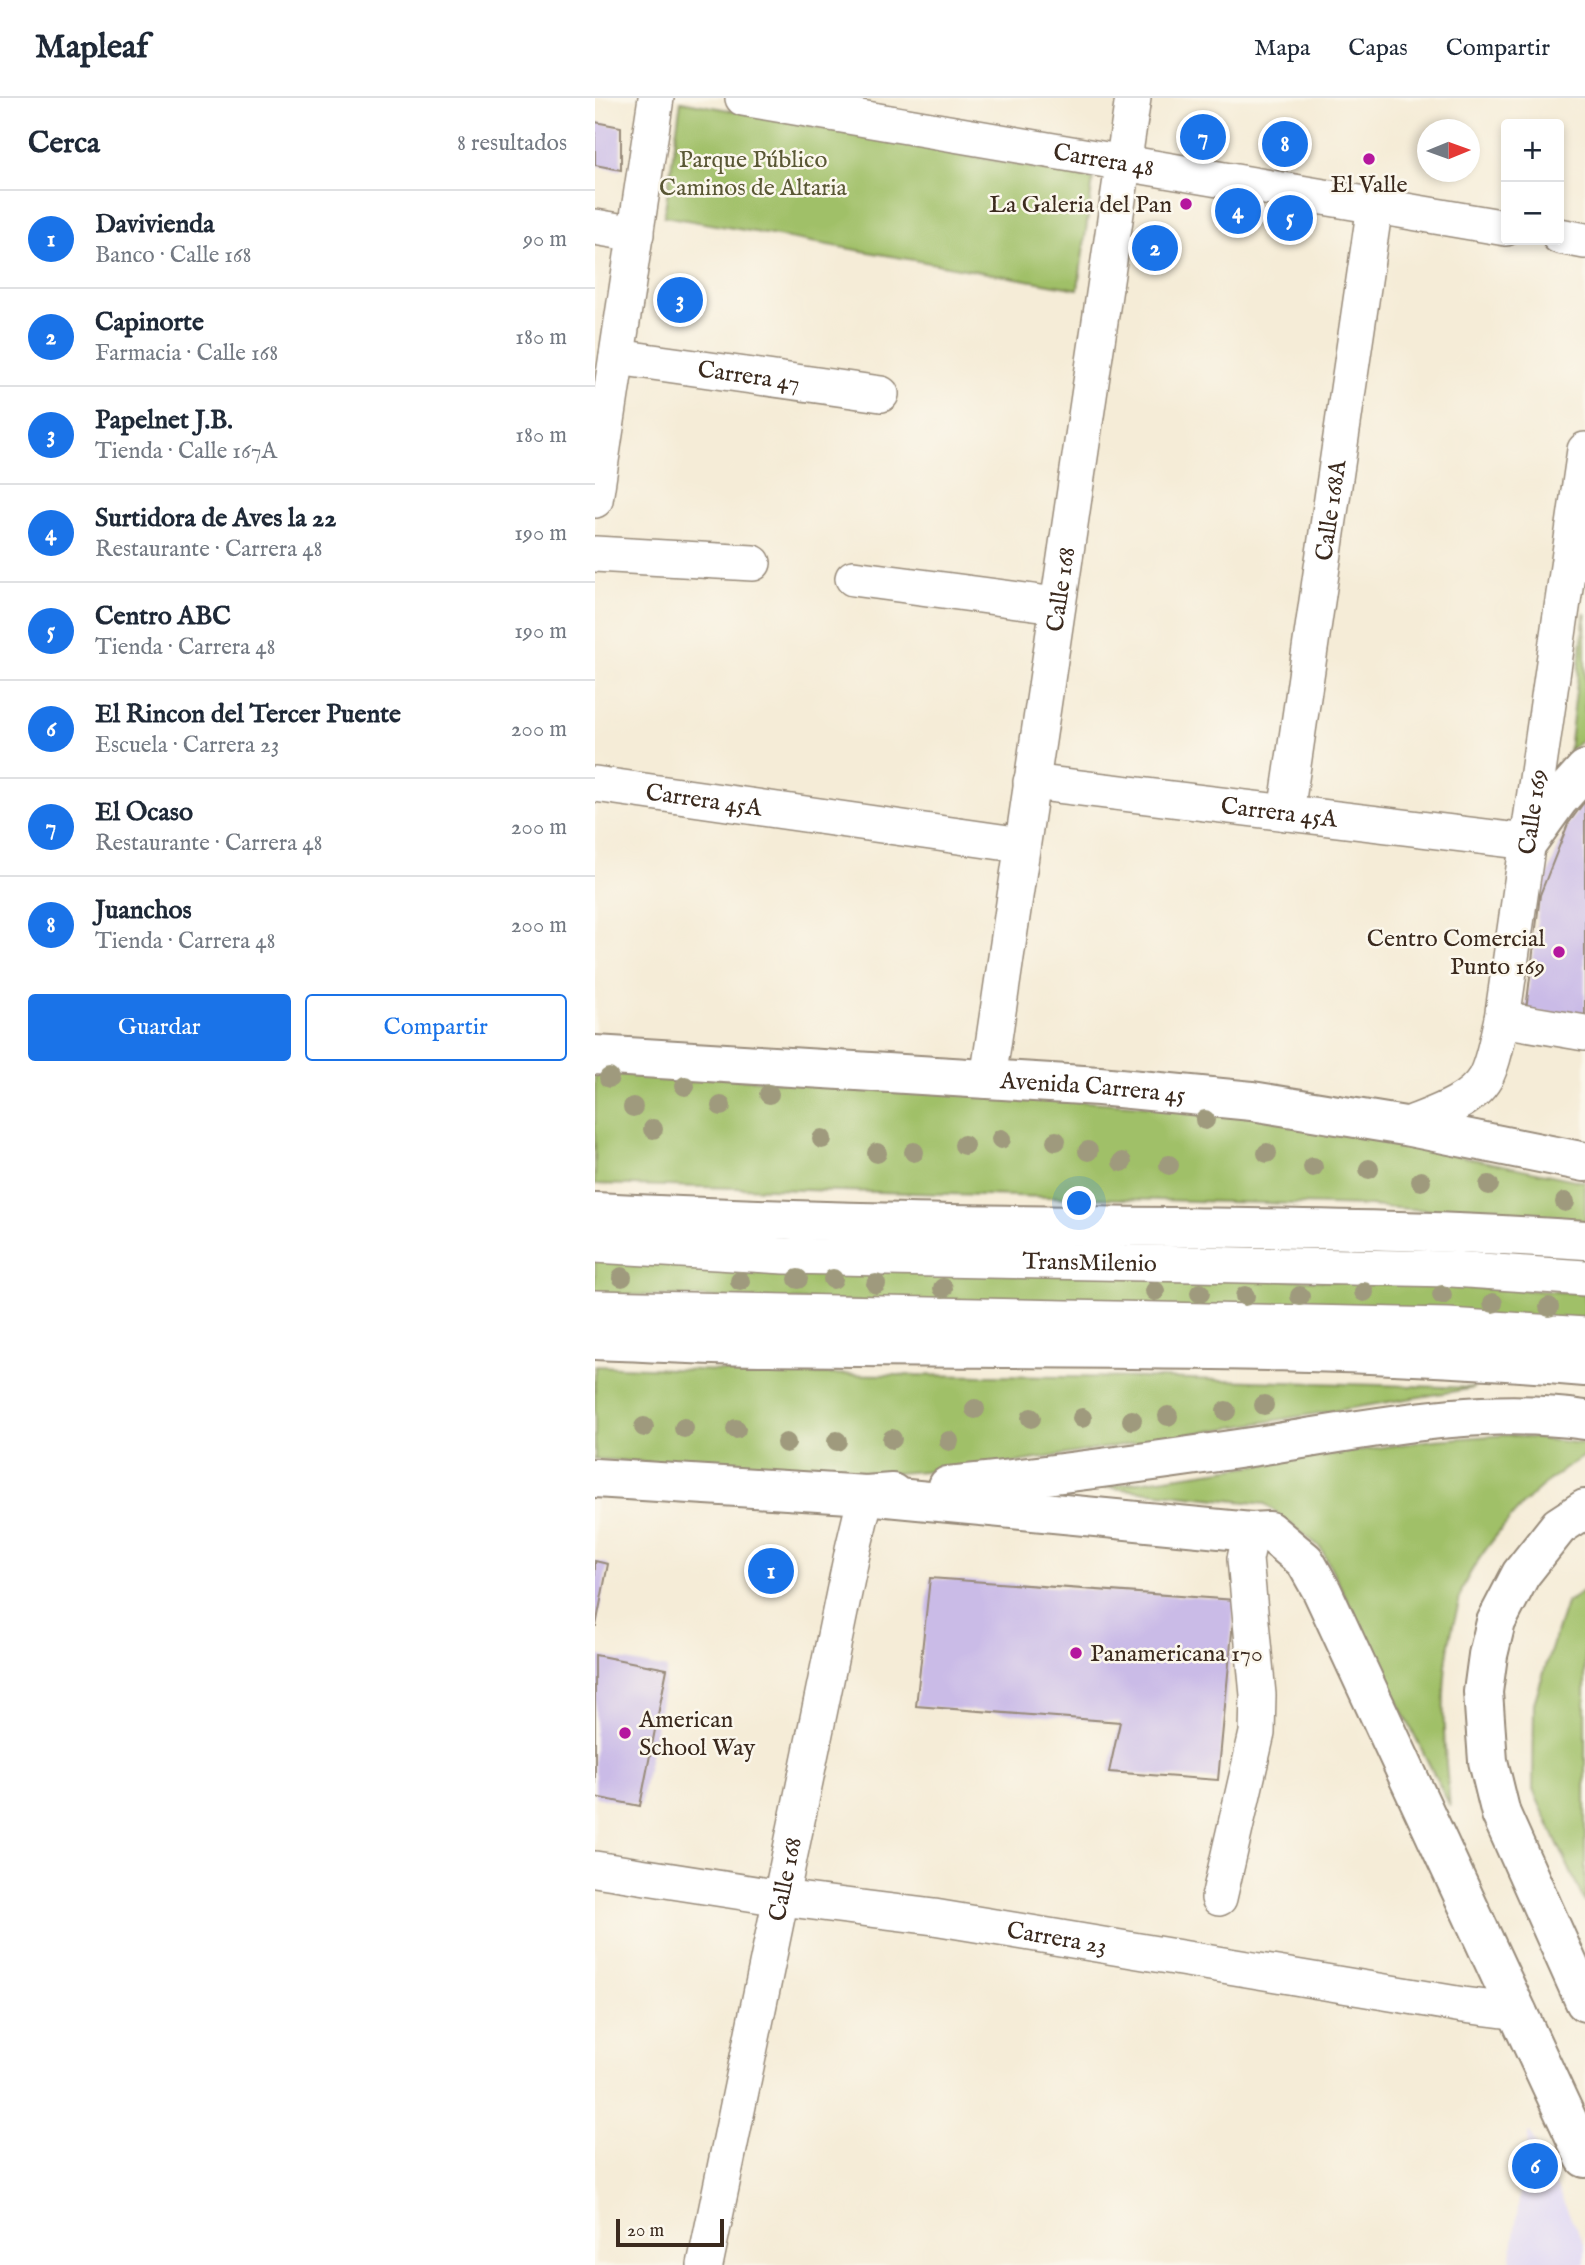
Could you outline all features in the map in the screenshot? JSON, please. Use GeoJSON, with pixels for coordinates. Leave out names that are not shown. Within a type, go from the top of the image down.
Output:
{"type":"FeatureCollection","features":[{"type":"Feature","properties":{"kind":"main road"},"geometry":{"type":"LineString","coordinates":[[1528,842],[1585,769]]}},
{"type":"Feature","properties":{"kind":"main road","name":"Avenida Carrera 45"},"geometry":{"type":"LineString","coordinates":[[595,1055],[1108,1087],[1252,1101],[1405,1126],[1585,1162]]}},
{"type":"Feature","properties":{"kind":"main road"},"geometry":{"type":"LineString","coordinates":[[595,1212],[845,1222],[1349,1228],[1585,1240]]}},
{"type":"Feature","properties":{"kind":"main road"},"geometry":{"type":"LineString","coordinates":[[595,1340],[767,1346],[1171,1349],[1471,1357],[1585,1367]]}},
{"type":"Feature","properties":{"kind":"main road"},"geometry":{"type":"LineString","coordinates":[[866,1495],[1112,1468],[1437,1418],[1497,1415],[1585,1420]]}},
{"type":"Feature","properties":{"kind":"main road"},"geometry":{"type":"LineString","coordinates":[[595,1479],[866,1495],[1251,1532],[1269,1531],[1305,1561],[1322,1591],[1585,2158]]}},
{"type":"Feature","properties":{"kind":"main road"},"geometry":{"type":"LineString","coordinates":[[1585,1508],[1559,1526],[1521,1574],[1496,1622],[1487,1656],[1483,1692],[1488,1761],[1501,1814],[1585,2002]]}},
{"type":"Feature","properties":{"kind":"street"},"geometry":{"type":"LineString","coordinates":[[595,500],[656,98]]}},
{"type":"Feature","properties":{"kind":"street","name":"Carrera 48"},"geometry":{"type":"LineString","coordinates":[[743,98],[1501,227]]}},
{"type":"Feature","properties":{"kind":"street","name":"Calle 168"},"geometry":{"type":"LineString","coordinates":[[988,1079],[1133,98]]}},
{"type":"Feature","properties":{"kind":"street","name":"Calle 168A"},"geometry":{"type":"LineString","coordinates":[[1286,813],[1375,205]]}},
{"type":"Feature","properties":{"kind":"street"},"geometry":{"type":"LineString","coordinates":[[595,227],[636,234]]}},
{"type":"Feature","properties":{"kind":"street"},"geometry":{"type":"LineString","coordinates":[[1564,237],[1585,241]]}},
{"type":"Feature","properties":{"kind":"street","name":"Carrera 47"},"geometry":{"type":"LineString","coordinates":[[617,357],[881,394]]}},
{"type":"Feature","properties":{"kind":"street","name":"Calle 169"},"geometry":{"type":"LineString","coordinates":[[1405,1126],[1437,1113],[1469,1095],[1485,1079],[1502,1019],[1585,450]]}},
{"type":"Feature","properties":{"kind":"street"},"geometry":{"type":"LineString","coordinates":[[595,554],[753,563]]}},
{"type":"Feature","properties":{"kind":"street"},"geometry":{"type":"LineString","coordinates":[[853,578],[1056,605]]}},
{"type":"Feature","properties":{"kind":"street","name":"Carrera 45A"},"geometry":{"type":"LineString","coordinates":[[1031,782],[1528,842]]}},
{"type":"Feature","properties":{"kind":"street","name":"Carrera 45A"},"geometry":{"type":"LineString","coordinates":[[595,784],[1022,845]]}},
{"type":"Feature","properties":{"kind":"street"},"geometry":{"type":"LineString","coordinates":[[1502,1019],[1585,1033]]}},
{"type":"Feature","properties":{"kind":"street","name":"TransMilenio"},"geometry":{"type":"LineString","coordinates":[[595,1245],[785,1256],[1452,1269],[1585,1278]]}},
{"type":"Feature","properties":{"kind":"street"},"geometry":{"type":"LineString","coordinates":[[595,1308],[1448,1326],[1585,1335]]}},
{"type":"Feature","properties":{"kind":"street","name":"Calle 168"},"geometry":{"type":"LineString","coordinates":[[705,2265],[866,1495]]}},
{"type":"Feature","properties":{"kind":"street"},"geometry":{"type":"LineString","coordinates":[[1219,1898],[1257,1733],[1258,1695],[1245,1559],[1251,1532]]}},
{"type":"Feature","properties":{"kind":"street","name":"Carrera 23"},"geometry":{"type":"LineString","coordinates":[[595,1869],[781,1898],[934,1917],[1519,2012]]}},
{"type":"Feature","properties":{"kind":"shaded area"},"geometry":{"type":"Polygon","coordinates":[[[1529,2131],[1585,2246],[1585,2265],[1505,2265],[1510,2263],[1529,2131]]]}},
{"type":"Feature","properties":{"kind":"green space","name":"Parque Público Caminos de Altaria"},"geometry":{"type":"Polygon","coordinates":[[[681,101],[1093,179],[1078,289],[664,216],[681,101]]]}},
{"type":"Feature","properties":{"kind":"green space"},"geometry":{"type":"Polygon","coordinates":[[[1585,613],[1585,738],[1569,751],[1585,613]]]}},
{"type":"Feature","properties":{"kind":"green space"},"geometry":{"type":"Polygon","coordinates":[[[595,1069],[1224,1111],[1334,1130],[1585,1182],[1585,1221],[1368,1206],[595,1184],[595,1069]]]}},
{"type":"Feature","properties":{"kind":"green space"},"geometry":{"type":"Polygon","coordinates":[[[595,1259],[1346,1281],[1585,1293],[1585,1324],[595,1294],[595,1259]]]}},
{"type":"Feature","properties":{"kind":"green space"},"geometry":{"type":"Polygon","coordinates":[[[595,1366],[804,1374],[1160,1378],[1475,1388],[994,1466],[897,1473],[783,1470],[595,1459],[595,1366]]]}},
{"type":"Feature","properties":{"kind":"green space"},"geometry":{"type":"Polygon","coordinates":[[[1506,1435],[1585,1444],[1585,1456],[1552,1478],[1523,1505],[1483,1553],[1463,1587],[1450,1638],[1444,1685],[1445,1757],[1450,1806],[1321,1548],[1265,1504],[1102,1487],[1433,1440],[1506,1435]]]}},
{"type":"Feature","properties":{"kind":"green space"},"geometry":{"type":"Polygon","coordinates":[[[1585,1590],[1585,1903],[1533,1790],[1534,1703],[1566,1603],[1585,1590]]]}},
{"type":"Feature","properties":{"kind":"building"},"geometry":{"type":"Polygon","coordinates":[[[595,122],[621,127],[621,170],[595,165],[595,122]]]}},
{"type":"Feature","properties":{"kind":"building","name":"Centro Comercial Punto 169"},"geometry":{"type":"Polygon","coordinates":[[[1585,801],[1585,1019],[1526,1010],[1540,895],[1568,824],[1585,801]]]}},
{"type":"Feature","properties":{"kind":"building"},"geometry":{"type":"Polygon","coordinates":[[[595,1561],[608,1564],[596,1626],[595,1626],[595,1561]]]}},
{"type":"Feature","properties":{"kind":"building","name":"Panamericana 170"},"geometry":{"type":"Polygon","coordinates":[[[930,1578],[1235,1600],[1218,1780],[1109,1772],[1120,1722],[916,1706],[930,1578]]]}},
{"type":"Feature","properties":{"kind":"building","name":"American School Way"},"geometry":{"type":"Polygon","coordinates":[[[595,1655],[667,1669],[640,1806],[595,1797],[595,1655]]]}},
{"type":"Feature","properties":{"kind":"place","name":"El Ocaso"},"geometry":{"type":"Point","coordinates":[1203,137]}},
{"type":"Feature","properties":{"kind":"place","name":"Juanchos"},"geometry":{"type":"Point","coordinates":[1285,144]}},
{"type":"Feature","properties":{"kind":"place","name":"El Valle"},"geometry":{"type":"Point","coordinates":[1369,159]}},
{"type":"Feature","properties":{"kind":"place","name":"La Galeria del Pan"},"geometry":{"type":"Point","coordinates":[1186,204]}},
{"type":"Feature","properties":{"kind":"place","name":"Surtidora de Aves la 22"},"geometry":{"type":"Point","coordinates":[1238,211]}},
{"type":"Feature","properties":{"kind":"place","name":"Centro ABC"},"geometry":{"type":"Point","coordinates":[1290,218]}},
{"type":"Feature","properties":{"kind":"place","name":"Capinorte"},"geometry":{"type":"Point","coordinates":[1155,248]}},
{"type":"Feature","properties":{"kind":"place","name":"Papelnet J.B."},"geometry":{"type":"Point","coordinates":[680,300]}},
{"type":"Feature","properties":{"kind":"place","name":"Centro Comercial Punto 169"},"geometry":{"type":"Point","coordinates":[1559,952]}},
{"type":"Feature","properties":{"kind":"place","name":"Davivienda"},"geometry":{"type":"Point","coordinates":[771,1571]}},
{"type":"Feature","properties":{"kind":"place","name":"Panamericana 170"},"geometry":{"type":"Point","coordinates":[1076,1653]}},
{"type":"Feature","properties":{"kind":"place","name":"American School Way"},"geometry":{"type":"Point","coordinates":[625,1733]}},
{"type":"Feature","properties":{"kind":"place","name":"El Rincon del Tercer Puente"},"geometry":{"type":"Point","coordinates":[1535,2166]}}]}
